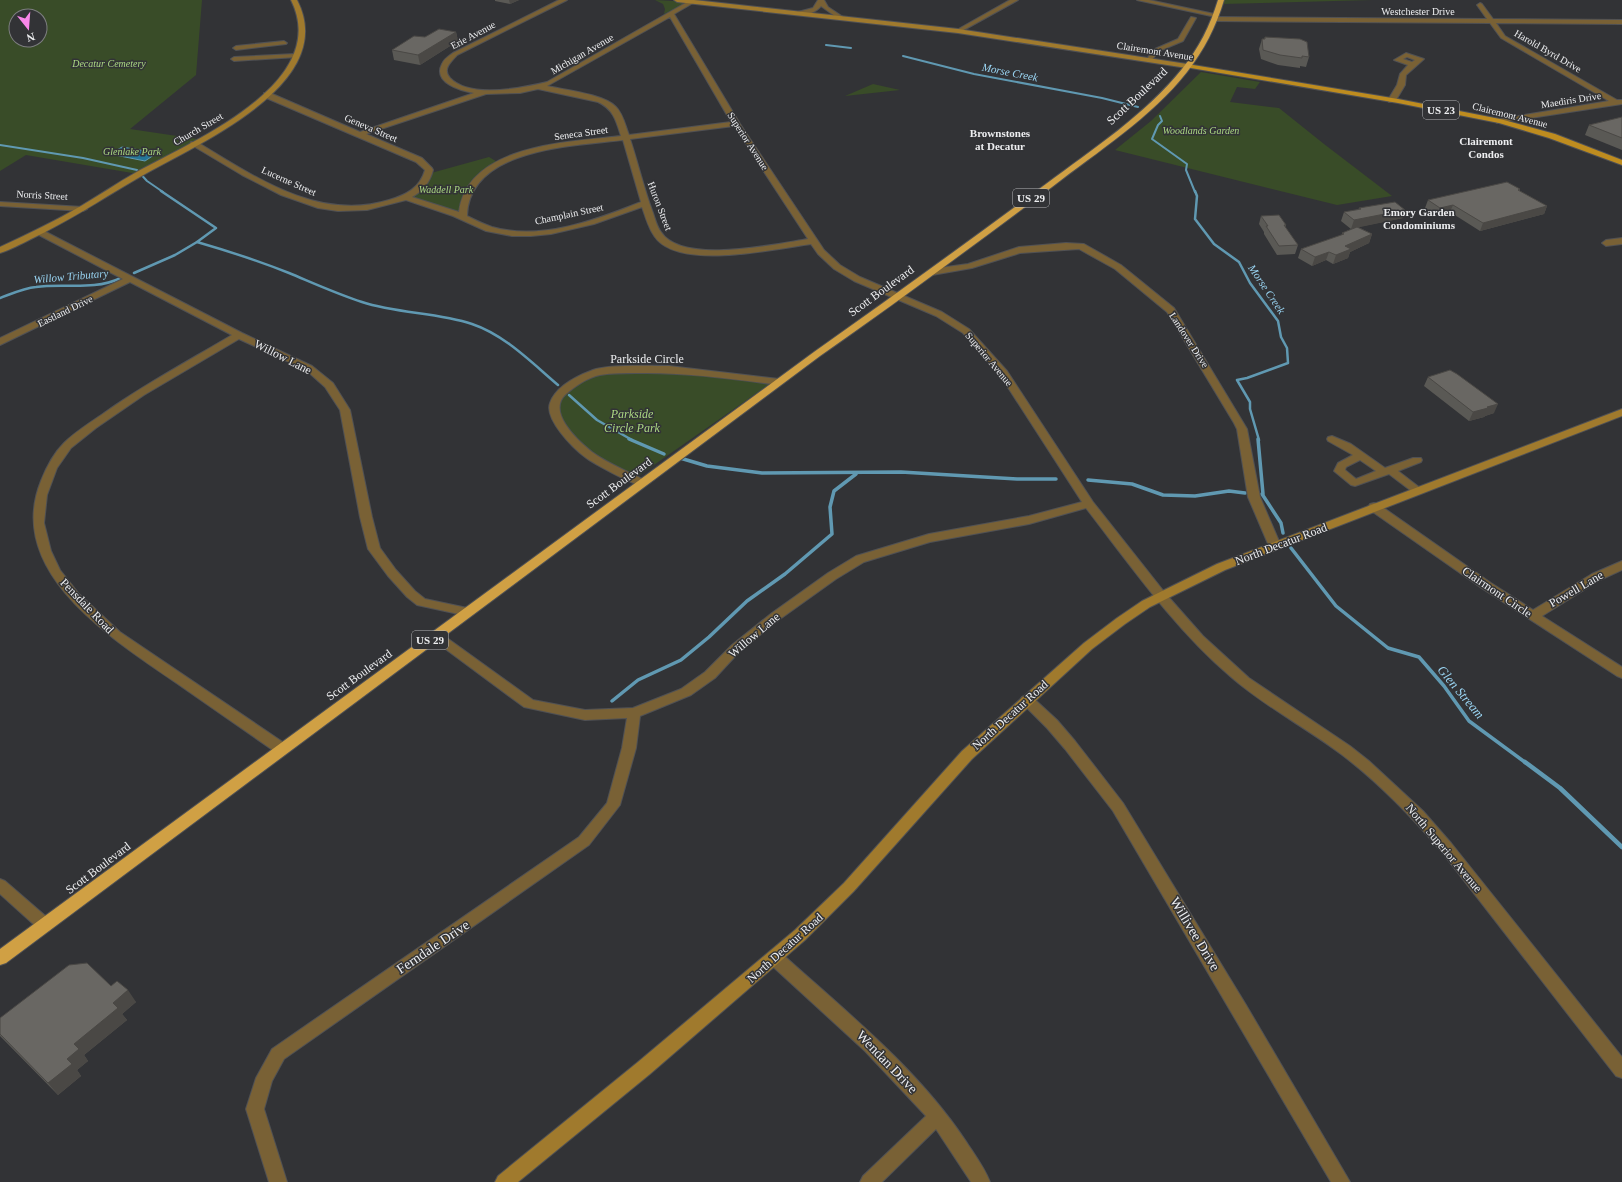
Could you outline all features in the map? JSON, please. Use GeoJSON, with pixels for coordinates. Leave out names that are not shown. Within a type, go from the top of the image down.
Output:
{"type":"FeatureCollection","features":[{"type":"Feature","properties":{"kind":"highway","name":"Scott Boulevard"},"geometry":{"type":"LineString","coordinates":[[0,958],[817,354],[899,297],[1113,137],[1157,100],[1187,66],[1204,43],[1216,17],[1221,0]]}},
{"type":"Feature","properties":{"kind":"main road","name":"Church Street"},"geometry":{"type":"LineString","coordinates":[[0,250],[40,232],[83,209],[146,170],[234,120],[267,95],[287,73],[295,56],[303,20],[294,0]]}},
{"type":"Feature","properties":{"kind":"main road","name":"Clairemont Avenue"},"geometry":{"type":"LineString","coordinates":[[677,0],[691,2],[717,2],[958,32],[1149,60],[1392,100],[1500,121],[1552,136],[1622,163]]}},
{"type":"Feature","properties":{"kind":"main road","name":"North Decatur Road"},"geometry":{"type":"LineString","coordinates":[[504,1182],[644,1068],[775,958],[849,887],[967,755],[1105,632],[1133,612],[1161,596],[1209,573],[1275,546],[1622,412]]}},
{"type":"Feature","properties":{"kind":"street","name":"Erie Avenue"},"geometry":{"type":"LineString","coordinates":[[485,92],[468,91],[454,84],[446,77],[444,71],[447,61],[455,54],[564,0]]}},
{"type":"Feature","properties":{"kind":"street"},"geometry":{"type":"LineString","coordinates":[[797,13],[816,9],[819,7],[821,0]]}},
{"type":"Feature","properties":{"kind":"street"},"geometry":{"type":"LineString","coordinates":[[821,0],[826,8],[841,18]]}},
{"type":"Feature","properties":{"kind":"street"},"geometry":{"type":"LineString","coordinates":[[958,32],[1015,0]]}},
{"type":"Feature","properties":{"kind":"street","name":"Westchester Drive"},"geometry":{"type":"LineString","coordinates":[[1140,0],[1174,3],[1216,17],[1492,22],[1622,22]]}},
{"type":"Feature","properties":{"kind":"street","name":"Michigan Avenue"},"geometry":{"type":"LineString","coordinates":[[360,134],[485,92],[508,92],[540,87],[556,81],[691,2]]}},
{"type":"Feature","properties":{"kind":"street","name":"Harold Byrd Drive"},"geometry":{"type":"LineString","coordinates":[[1480,5],[1503,37],[1620,102]]}},
{"type":"Feature","properties":{"kind":"street","name":"Superior Avenue"},"geometry":{"type":"LineString","coordinates":[[671,14],[736,124],[812,241],[821,252],[837,267],[858,279],[939,314],[966,330],[980,344],[1004,373],[1089,504],[1161,596]]}},
{"type":"Feature","properties":{"kind":"street"},"geometry":{"type":"LineString","coordinates":[[1149,60],[1157,50],[1181,40],[1193,18]]}},
{"type":"Feature","properties":{"kind":"street"},"geometry":{"type":"LineString","coordinates":[[1604,23],[1617,29]]}},
{"type":"Feature","properties":{"kind":"street"},"geometry":{"type":"LineString","coordinates":[[233,68],[236,45],[284,43]]}},
{"type":"Feature","properties":{"kind":"street"},"geometry":{"type":"LineString","coordinates":[[234,59],[295,56]]}},
{"type":"Feature","properties":{"kind":"street"},"geometry":{"type":"LineString","coordinates":[[1392,100],[1401,85],[1403,74],[1413,64]]}},
{"type":"Feature","properties":{"kind":"street","name":"Huron Street"},"geometry":{"type":"LineString","coordinates":[[540,87],[593,98],[607,103],[616,110],[626,137],[645,203],[657,234],[667,244],[690,251],[714,253],[737,252],[812,241]]}},
{"type":"Feature","properties":{"kind":"street","name":"Geneva Street"},"geometry":{"type":"LineString","coordinates":[[267,95],[419,160],[429,170],[427,178],[421,187],[405,197]]}},
{"type":"Feature","properties":{"kind":"street","name":"Maediris Drive"},"geometry":{"type":"LineString","coordinates":[[1500,121],[1620,102]]}},
{"type":"Feature","properties":{"kind":"street","name":"Seneca Street"},"geometry":{"type":"LineString","coordinates":[[463,217],[463,210],[467,196],[474,184],[486,170],[511,158],[533,151],[626,137],[736,124]]}},
{"type":"Feature","properties":{"kind":"street","name":"Lucerne Street"},"geometry":{"type":"LineString","coordinates":[[194,144],[264,183],[306,202],[338,209],[354,209],[382,205],[405,197]]}},
{"type":"Feature","properties":{"kind":"street","name":"Champlain Street"},"geometry":{"type":"LineString","coordinates":[[405,197],[463,217],[476,225],[510,233],[530,233],[582,225],[609,217],[645,203]]}},
{"type":"Feature","properties":{"kind":"street","name":"Norris Street"},"geometry":{"type":"LineString","coordinates":[[0,204],[83,209]]}},
{"type":"Feature","properties":{"kind":"street","name":"Willow Lane"},"geometry":{"type":"LineString","coordinates":[[40,232],[239,335],[309,368],[328,385],[345,410],[366,517],[374,549],[410,594],[421,602],[468,612]]}},
{"type":"Feature","properties":{"kind":"street"},"geometry":{"type":"LineString","coordinates":[[1606,243],[1622,241]]}},
{"type":"Feature","properties":{"kind":"street","name":"Landover Drive"},"geometry":{"type":"LineString","coordinates":[[932,272],[969,266],[1019,250],[1066,246],[1081,246],[1118,267],[1170,310],[1242,428],[1254,497],[1275,546]]}},
{"type":"Feature","properties":{"kind":"street","name":"Eastland Drive"},"geometry":{"type":"LineString","coordinates":[[0,342],[130,279]]}},
{"type":"Feature","properties":{"kind":"street","name":"Pensdale Road"},"geometry":{"type":"LineString","coordinates":[[239,335],[140,393],[66,446],[52,468],[41,495],[38,523],[45,551],[55,572],[75,597],[116,635],[282,749]]}},
{"type":"Feature","properties":{"kind":"street","name":"Parkside Circle"},"geometry":{"type":"LineString","coordinates":[[642,483],[589,455],[565,432],[555,414],[554,404],[559,395],[568,387],[597,372],[624,370],[669,369],[779,382]]}},
{"type":"Feature","properties":{"kind":"street"},"geometry":{"type":"LineString","coordinates":[[1332,439],[1347,446],[1418,491]]}},
{"type":"Feature","properties":{"kind":"street"},"geometry":{"type":"LineString","coordinates":[[1360,455],[1342,465],[1339,471],[1355,484],[1417,460]]}},
{"type":"Feature","properties":{"kind":"street","name":"Willow Lane"},"geometry":{"type":"LineString","coordinates":[[436,636],[529,704],[585,715],[634,713],[686,692],[710,675],[736,648],[776,616],[860,558],[929,538],[1029,520],[1089,504]]}},
{"type":"Feature","properties":{"kind":"street","name":"Clairmont Circle"},"geometry":{"type":"LineString","coordinates":[[1374,508],[1532,616],[1622,673]]}},
{"type":"Feature","properties":{"kind":"street","name":"Powell Lane"},"geometry":{"type":"LineString","coordinates":[[1532,616],[1596,577],[1622,565]]}},
{"type":"Feature","properties":{"kind":"street","name":"North Superior Avenue"},"geometry":{"type":"LineString","coordinates":[[1161,596],[1199,639],[1233,672],[1268,698],[1345,750],[1384,783],[1418,815],[1451,854],[1622,1070]]}},
{"type":"Feature","properties":{"kind":"street","name":"Willivee Drive"},"geometry":{"type":"LineString","coordinates":[[1027,700],[1052,724],[1070,745],[1118,807],[1341,1182]]}},
{"type":"Feature","properties":{"kind":"street","name":"Ferndale Drive"},"geometry":{"type":"LineString","coordinates":[[278,1182],[255,1109],[264,1078],[278,1054],[584,841],[613,805],[629,748],[634,713]]}},
{"type":"Feature","properties":{"kind":"street"},"geometry":{"type":"LineString","coordinates":[[0,885],[45,925]]}},
{"type":"Feature","properties":{"kind":"street","name":"Wendan Drive"},"geometry":{"type":"LineString","coordinates":[[775,958],[851,1026],[912,1088],[954,1139],[980,1182]]}},
{"type":"Feature","properties":{"kind":"street"},"geometry":{"type":"LineString","coordinates":[[869,1182],[937,1117]]}},
{"type":"Feature","properties":{"kind":"green space","name":"Decatur Cemetery"},"geometry":{"type":"Polygon","coordinates":[[[0,0],[202,0],[196,75],[130,129],[204,140],[138,174],[26,155],[0,171],[0,0]]]}},
{"type":"Feature","properties":{"kind":"green space"},"geometry":{"type":"Polygon","coordinates":[[[655,0],[691,2],[664,14],[665,9],[663,4],[655,0]]]}},
{"type":"Feature","properties":{"kind":"green space"},"geometry":{"type":"Polygon","coordinates":[[[1223,0],[1372,0],[1222,4],[1223,0]]]}},
{"type":"Feature","properties":{"kind":"green space","name":"Woodlands Garden"},"geometry":{"type":"Polygon","coordinates":[[[1201,72],[1260,82],[1255,89],[1237,87],[1230,102],[1279,108],[1392,196],[1337,205],[1115,150],[1151,121],[1201,72]]]}},
{"type":"Feature","properties":{"kind":"green space"},"geometry":{"type":"Polygon","coordinates":[[[873,84],[900,90],[845,96],[873,84]]]}},
{"type":"Feature","properties":{"kind":"green space","name":"Waddell Park"},"geometry":{"type":"Polygon","coordinates":[[[489,157],[499,163],[490,167],[478,177],[470,189],[460,214],[409,197],[420,189],[424,175],[489,157]]]}},
{"type":"Feature","properties":{"kind":"green space","name":"Parkside Circle Park"},"geometry":{"type":"Polygon","coordinates":[[[686,372],[771,383],[631,481],[590,451],[567,429],[560,415],[559,401],[564,393],[583,381],[603,373],[686,372]]]}},
{"type":"Feature","properties":{"kind":"water"},"geometry":{"type":"Polygon","coordinates":[[[122,147],[157,153],[145,161],[110,154],[122,147]]]}},
{"type":"Feature","properties":{"kind":"building"},"geometry":{"type":"Polygon","coordinates":[[[439,29],[456,32],[418,55],[392,50],[414,36],[425,37],[439,29]]]}},
{"type":"Feature","properties":{"kind":"building"},"geometry":{"type":"Polygon","coordinates":[[[1265,37],[1300,39],[1307,42],[1309,57],[1302,56],[1302,58],[1280,55],[1263,50],[1262,39],[1265,39],[1265,37]]]}},
{"type":"Feature","properties":{"kind":"building"},"geometry":{"type":"Polygon","coordinates":[[[1622,117],[1622,138],[1589,125],[1622,117]]]}},
{"type":"Feature","properties":{"kind":"building"},"geometry":{"type":"Polygon","coordinates":[[[1507,182],[1520,189],[1518,190],[1547,206],[1483,223],[1453,205],[1440,208],[1428,200],[1507,182]]]}},
{"type":"Feature","properties":{"kind":"building"},"geometry":{"type":"Polygon","coordinates":[[[1395,202],[1405,210],[1354,220],[1344,212],[1361,209],[1359,208],[1395,202]]]}},
{"type":"Feature","properties":{"kind":"building"},"geometry":{"type":"Polygon","coordinates":[[[1279,215],[1298,245],[1279,246],[1261,216],[1279,215]]]}},
{"type":"Feature","properties":{"kind":"building"},"geometry":{"type":"Polygon","coordinates":[[[1357,227],[1372,234],[1345,246],[1351,249],[1336,255],[1329,252],[1315,257],[1301,249],[1344,234],[1342,233],[1357,227]]]}},
{"type":"Feature","properties":{"kind":"building"},"geometry":{"type":"Polygon","coordinates":[[[1450,370],[1498,404],[1473,412],[1428,377],[1450,370]]]}},
{"type":"Feature","properties":{"kind":"building"},"geometry":{"type":"Polygon","coordinates":[[[87,963],[111,986],[117,981],[128,990],[113,1003],[118,1008],[74,1044],[79,1049],[67,1059],[72,1064],[48,1083],[0,1034],[0,1018],[69,965],[87,963]]]}},
{"type":"Feature","properties":{"kind":"waterway"},"geometry":{"type":"LineString","coordinates":[[826,45],[851,48]]}},
{"type":"Feature","properties":{"kind":"waterway","name":"Morse Creek"},"geometry":{"type":"LineString","coordinates":[[903,56],[974,74],[1102,98],[1138,107]]}},
{"type":"Feature","properties":{"kind":"waterway","name":"Morse Creek"},"geometry":{"type":"LineString","coordinates":[[1160,116],[1162,121],[1158,125],[1152,139],[1187,164],[1186,170],[1195,192]]}},
{"type":"Feature","properties":{"kind":"waterway"},"geometry":{"type":"LineString","coordinates":[[0,145],[83,158],[137,170],[147,181],[163,192]]}},
{"type":"Feature","properties":{"kind":"waterway"},"geometry":{"type":"LineString","coordinates":[[161,191],[216,228],[197,242]]}},
{"type":"Feature","properties":{"kind":"waterway","name":"Morse Creek"},"geometry":{"type":"LineString","coordinates":[[1195,191],[1197,196],[1195,219],[1214,244],[1239,262],[1250,283],[1278,321],[1281,337],[1287,348],[1288,363],[1247,378],[1237,380],[1250,402],[1250,409],[1259,440]]}},
{"type":"Feature","properties":{"kind":"waterway","name":"Willow Tributary"},"geometry":{"type":"LineString","coordinates":[[134,273],[175,255],[197,242]]}},
{"type":"Feature","properties":{"kind":"waterway"},"geometry":{"type":"LineString","coordinates":[[197,242],[266,264],[362,302],[389,309],[445,317],[472,324],[507,342],[558,385]]}},
{"type":"Feature","properties":{"kind":"waterway","name":"Willow Tributary"},"geometry":{"type":"LineString","coordinates":[[0,298],[31,288],[47,286],[89,286],[110,282],[121,278]]}},
{"type":"Feature","properties":{"kind":"waterway"},"geometry":{"type":"LineString","coordinates":[[569,395],[597,420],[632,440]]}},
{"type":"Feature","properties":{"kind":"waterway"},"geometry":{"type":"LineString","coordinates":[[629,439],[664,454]]}},
{"type":"Feature","properties":{"kind":"waterway","name":"Morse Creek"},"geometry":{"type":"LineString","coordinates":[[1258,439],[1263,494]]}},
{"type":"Feature","properties":{"kind":"waterway"},"geometry":{"type":"LineString","coordinates":[[680,458],[707,466],[762,473],[901,472],[1017,479],[1056,479]]}},
{"type":"Feature","properties":{"kind":"waterway"},"geometry":{"type":"LineString","coordinates":[[612,701],[638,680],[681,660],[709,637],[747,601],[785,574],[832,534],[830,507],[834,491],[856,474]]}},
{"type":"Feature","properties":{"kind":"waterway"},"geometry":{"type":"LineString","coordinates":[[1088,480],[1132,484],[1163,495],[1195,496],[1229,491],[1245,493]]}},
{"type":"Feature","properties":{"kind":"waterway"},"geometry":{"type":"LineString","coordinates":[[1262,494],[1281,523],[1283,533]]}},
{"type":"Feature","properties":{"kind":"waterway","name":"Glen Stream"},"geometry":{"type":"LineString","coordinates":[[1291,548],[1336,606],[1388,648],[1419,657],[1444,686],[1469,721],[1526,763]]}},
{"type":"Feature","properties":{"kind":"waterway","name":"Glen Stream"},"geometry":{"type":"LineString","coordinates":[[1525,762],[1560,788],[1622,847]]}},
{"type":"Feature","properties":{"kind":"district","name":"Brownstones at Decatur"},"geometry":{"type":"Point","coordinates":[1000,139]}},
{"type":"Feature","properties":{"kind":"district","name":"Clairemont Condos"},"geometry":{"type":"Point","coordinates":[1486,147]}},
{"type":"Feature","properties":{"kind":"district","name":"Emory Garden Condominiums"},"geometry":{"type":"Point","coordinates":[1419,218]}},
{"type":"Feature","properties":{"kind":"park label","name":"Glenlake Park"},"geometry":{"type":"Point","coordinates":[132,151]}}]}
